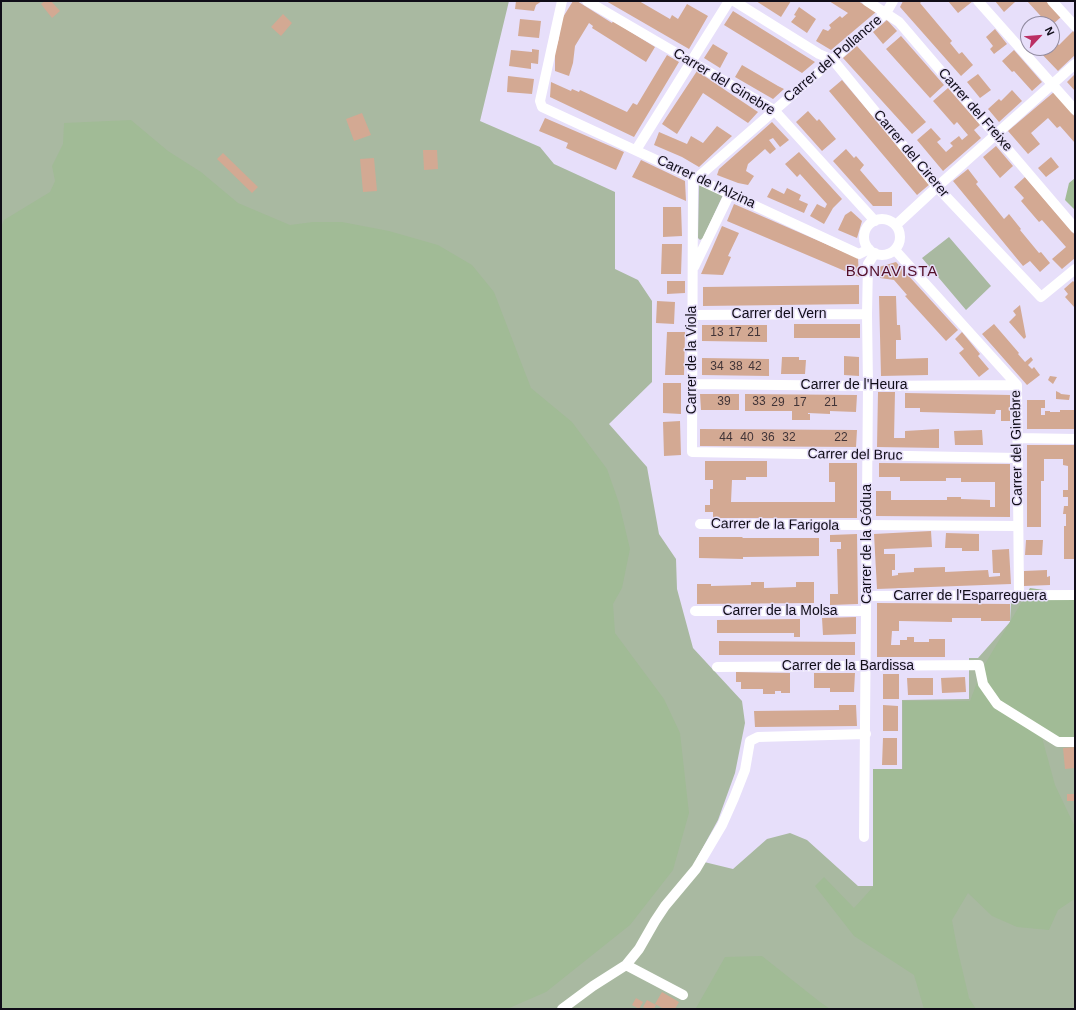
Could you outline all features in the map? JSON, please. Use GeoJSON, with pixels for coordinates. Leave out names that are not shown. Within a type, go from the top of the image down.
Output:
{"type":"FeatureCollection","features":[{"type":"Feature","properties":{"kind":"street","name":"Carrer de l'Alzina"},"geometry":{"type":"LineString","coordinates":[[562,1],[540,101],[542,107],[859,254],[872,251]]}},
{"type":"Feature","properties":{"kind":"street","name":"Carrer del Ginebre"},"geometry":{"type":"LineString","coordinates":[[587,1],[774,110],[875,221]]}},
{"type":"Feature","properties":{"kind":"street"},"geometry":{"type":"LineString","coordinates":[[636,150],[729,1]]}},
{"type":"Feature","properties":{"kind":"street","name":"Carrer del Cirerer"},"geometry":{"type":"LineString","coordinates":[[734,1],[819,54],[833,60],[937,187],[1041,297],[1075,269]]}},
{"type":"Feature","properties":{"kind":"street","name":"Carrer del Freixe"},"geometry":{"type":"LineString","coordinates":[[866,1],[899,22],[1075,228]]}},
{"type":"Feature","properties":{"kind":"street","name":"Carrer del Pollancre"},"geometry":{"type":"LineString","coordinates":[[695,177],[886,13],[893,1]]}},
{"type":"Feature","properties":{"kind":"street"},"geometry":{"type":"LineString","coordinates":[[978,1],[1075,110]]}},
{"type":"Feature","properties":{"kind":"street"},"geometry":{"type":"LineString","coordinates":[[1052,1],[1075,26]]}},
{"type":"Feature","properties":{"kind":"street"},"geometry":{"type":"LineString","coordinates":[[896,225],[1075,64]]}},
{"type":"Feature","properties":{"kind":"street","name":"Carrer de la Viola"},"geometry":{"type":"LineString","coordinates":[[692,452],[692,315],[695,177]]}},
{"type":"Feature","properties":{"kind":"street","name":"Carrer de la Viola"},"geometry":{"type":"LineString","coordinates":[[693,269],[730,193]]}},
{"type":"Feature","properties":{"kind":"street"},"geometry":{"type":"LineString","coordinates":[[882,219],[890,220],[896,225],[900,233],[900,242],[895,250],[885,254],[872,251],[865,242],[865,233],[869,226],[875,221],[882,219]]}},
{"type":"Feature","properties":{"kind":"street","name":"Carrer del Ginebre"},"geometry":{"type":"LineString","coordinates":[[895,250],[1017,385],[1019,596]]}},
{"type":"Feature","properties":{"kind":"street","name":"Carrer de la Gódua"},"geometry":{"type":"LineString","coordinates":[[864,837],[868,386],[866,314],[868,264],[872,251]]}},
{"type":"Feature","properties":{"kind":"street","name":"Carrer del Vern"},"geometry":{"type":"LineString","coordinates":[[692,315],[866,314]]}},
{"type":"Feature","properties":{"kind":"street","name":"Carrer de l'Heura"},"geometry":{"type":"LineString","coordinates":[[692,384],[868,386],[1017,385]]}},
{"type":"Feature","properties":{"kind":"street"},"geometry":{"type":"LineString","coordinates":[[1018,438],[1075,439]]}},
{"type":"Feature","properties":{"kind":"street","name":"Carrer del Bruc"},"geometry":{"type":"LineString","coordinates":[[692,452],[1018,458]]}},
{"type":"Feature","properties":{"kind":"street","name":"Carrer de la Farigola"},"geometry":{"type":"LineString","coordinates":[[700,524],[1018,526]]}},
{"type":"Feature","properties":{"kind":"street","name":"Carrer de l'Esparreguera"},"geometry":{"type":"LineString","coordinates":[[866,596],[1075,595]]}},
{"type":"Feature","properties":{"kind":"street","name":"Carrer de la Molsa"},"geometry":{"type":"LineString","coordinates":[[694,612],[866,611]]}},
{"type":"Feature","properties":{"kind":"street","name":"Carrer de la Bardissa"},"geometry":{"type":"LineString","coordinates":[[717,667],[979,665],[983,684],[997,704],[1058,742],[1075,742]]}},
{"type":"Feature","properties":{"kind":"street"},"geometry":{"type":"LineString","coordinates":[[562,1009],[593,986],[626,965],[639,949],[662,911],[696,869],[722,825],[745,770],[750,741],[758,736],[866,734]]}},
{"type":"Feature","properties":{"kind":"street"},"geometry":{"type":"LineString","coordinates":[[626,965],[683,995]]}},
{"type":"Feature","properties":{"kind":"green space"},"geometry":{"type":"Polygon","coordinates":[[[1,1],[509,1],[480,121],[540,147],[554,164],[615,192],[615,269],[638,280],[652,301],[652,382],[609,424],[647,467],[659,534],[676,559],[677,589],[693,648],[742,701],[745,723],[735,773],[718,820],[696,860],[733,869],[767,839],[790,833],[807,840],[858,886],[873,886],[873,769],[902,769],[902,700],[969,699],[969,658],[978,658],[1010,622],[1011,601],[1075,601],[1075,1009],[1,1009],[1,1]]]}},
{"type":"Feature","properties":{"kind":"green space"},"geometry":{"type":"Polygon","coordinates":[[[131,120],[168,151],[201,172],[238,203],[290,225],[313,222],[342,222],[389,231],[438,245],[472,265],[494,292],[531,388],[572,422],[607,469],[619,503],[630,549],[622,588],[613,604],[615,633],[664,699],[680,733],[689,813],[673,870],[630,925],[546,992],[507,1009],[1,1009],[1,227],[4,220],[50,192],[55,181],[52,166],[63,144],[64,123],[131,120]]]}},
{"type":"Feature","properties":{"kind":"green space"},"geometry":{"type":"Polygon","coordinates":[[[1075,178],[1075,210],[1065,200],[1069,183],[1075,178]]]}},
{"type":"Feature","properties":{"kind":"green space"},"geometry":{"type":"Polygon","coordinates":[[[699,183],[723,195],[703,238],[700,240],[698,238],[699,183]]]}},
{"type":"Feature","properties":{"kind":"green space"},"geometry":{"type":"Polygon","coordinates":[[[949,237],[991,286],[966,310],[922,258],[949,237]]]}},
{"type":"Feature","properties":{"kind":"green space"},"geometry":{"type":"Polygon","coordinates":[[[1030,588],[1064,593],[1075,591],[1075,743],[1041,734],[1055,785],[1075,827],[1075,901],[1073,900],[1058,910],[1049,930],[1017,927],[992,916],[968,893],[952,920],[969,998],[976,1009],[924,1009],[914,975],[854,936],[815,886],[824,877],[854,908],[873,887],[873,769],[903,769],[903,701],[970,701],[982,669],[1030,588]]]}},
{"type":"Feature","properties":{"kind":"green space"},"geometry":{"type":"Polygon","coordinates":[[[762,956],[830,1009],[696,1008],[725,957],[762,956]]]}},
{"type":"Feature","properties":{"kind":"building"},"geometry":{"type":"Polygon","coordinates":[[[45,1],[51,1],[60,11],[52,18],[41,4],[45,1]]]}},
{"type":"Feature","properties":{"kind":"building"},"geometry":{"type":"Polygon","coordinates":[[[516,1],[542,1],[536,5],[534,11],[515,9],[516,1]]]}},
{"type":"Feature","properties":{"kind":"building"},"geometry":{"type":"Polygon","coordinates":[[[573,1],[577,1],[612,23],[613,21],[655,47],[646,62],[592,28],[593,26],[589,23],[575,46],[573,63],[569,76],[555,71],[555,52],[559,38],[560,22],[573,1]]]}},
{"type":"Feature","properties":{"kind":"building"},"geometry":{"type":"Polygon","coordinates":[[[606,1],[639,1],[670,19],[672,15],[678,19],[687,4],[708,16],[689,49],[606,1]]]}},
{"type":"Feature","properties":{"kind":"building"},"geometry":{"type":"Polygon","coordinates":[[[756,1],[791,1],[781,17],[756,1]]]}},
{"type":"Feature","properties":{"kind":"building"},"geometry":{"type":"Polygon","coordinates":[[[829,1],[858,1],[876,12],[831,50],[816,41],[823,29],[828,31],[831,28],[829,25],[840,16],[842,18],[848,13],[829,1]]]}},
{"type":"Feature","properties":{"kind":"building"},"geometry":{"type":"Polygon","coordinates":[[[903,1],[922,1],[920,3],[952,41],[950,43],[959,54],[962,52],[973,65],[961,76],[900,7],[903,1]]]}},
{"type":"Feature","properties":{"kind":"building"},"geometry":{"type":"Polygon","coordinates":[[[948,1],[973,1],[958,13],[948,1]]]}},
{"type":"Feature","properties":{"kind":"building"},"geometry":{"type":"Polygon","coordinates":[[[995,1],[1014,1],[1015,2],[1004,12],[995,1]]]}},
{"type":"Feature","properties":{"kind":"building"},"geometry":{"type":"Polygon","coordinates":[[[1027,1],[1046,1],[1061,17],[1060,18],[1060,16],[1041,16],[1027,1]]]}},
{"type":"Feature","properties":{"kind":"building"},"geometry":{"type":"Polygon","coordinates":[[[799,7],[816,19],[807,33],[791,22],[796,16],[794,15],[799,7]]]}},
{"type":"Feature","properties":{"kind":"building"},"geometry":{"type":"Polygon","coordinates":[[[733,11],[815,62],[802,73],[724,25],[733,11]]]}},
{"type":"Feature","properties":{"kind":"building"},"geometry":{"type":"Polygon","coordinates":[[[283,14],[292,23],[281,36],[271,27],[283,14]]]}},
{"type":"Feature","properties":{"kind":"building"},"geometry":{"type":"Polygon","coordinates":[[[520,19],[541,21],[539,38],[518,36],[520,19]]]}},
{"type":"Feature","properties":{"kind":"building"},"geometry":{"type":"Polygon","coordinates":[[[887,20],[897,31],[883,44],[873,32],[887,20]]]}},
{"type":"Feature","properties":{"kind":"building"},"geometry":{"type":"Polygon","coordinates":[[[995,29],[1007,44],[994,54],[990,49],[993,46],[986,37],[995,29]]]}},
{"type":"Feature","properties":{"kind":"building"},"geometry":{"type":"Polygon","coordinates":[[[1073,31],[1075,34],[1075,55],[1058,71],[1044,56],[1060,56],[1060,44],[1073,31]]]}},
{"type":"Feature","properties":{"kind":"building"},"geometry":{"type":"Polygon","coordinates":[[[901,36],[944,85],[930,98],[886,49],[901,36]]]}},
{"type":"Feature","properties":{"kind":"building"},"geometry":{"type":"Polygon","coordinates":[[[713,44],[728,53],[720,68],[704,58],[713,44]]]}},
{"type":"Feature","properties":{"kind":"building"},"geometry":{"type":"Polygon","coordinates":[[[857,46],[926,122],[912,134],[843,58],[857,46]]]}},
{"type":"Feature","properties":{"kind":"building"},"geometry":{"type":"Polygon","coordinates":[[[532,49],[539,50],[538,64],[531,63],[531,69],[509,66],[511,50],[532,52],[532,49]]]}},
{"type":"Feature","properties":{"kind":"building"},"geometry":{"type":"Polygon","coordinates":[[[1014,50],[1042,82],[1032,91],[1014,71],[1012,72],[1002,61],[1014,50]]]}},
{"type":"Feature","properties":{"kind":"building"},"geometry":{"type":"Polygon","coordinates":[[[667,55],[679,62],[634,137],[550,97],[551,82],[571,91],[572,89],[579,92],[580,90],[627,112],[633,103],[637,105],[667,55]]]}},
{"type":"Feature","properties":{"kind":"building"},"geometry":{"type":"Polygon","coordinates":[[[742,65],[784,89],[773,99],[735,77],[742,65]]]}},
{"type":"Feature","properties":{"kind":"building"},"geometry":{"type":"Polygon","coordinates":[[[697,71],[758,112],[748,123],[703,93],[677,134],[662,124],[697,71]]]}},
{"type":"Feature","properties":{"kind":"building"},"geometry":{"type":"Polygon","coordinates":[[[978,74],[991,90],[980,98],[967,82],[978,74]]]}},
{"type":"Feature","properties":{"kind":"building"},"geometry":{"type":"Polygon","coordinates":[[[1075,74],[1075,91],[1067,82],[1075,74]]]}},
{"type":"Feature","properties":{"kind":"building"},"geometry":{"type":"Polygon","coordinates":[[[508,76],[534,79],[532,94],[507,92],[508,76]]]}},
{"type":"Feature","properties":{"kind":"building"},"geometry":{"type":"Polygon","coordinates":[[[842,80],[930,184],[917,195],[829,91],[842,80]]]}},
{"type":"Feature","properties":{"kind":"building"},"geometry":{"type":"Polygon","coordinates":[[[948,88],[980,125],[974,130],[981,138],[943,171],[917,140],[931,128],[941,139],[937,142],[946,152],[953,146],[950,143],[959,136],[962,140],[968,135],[957,122],[954,125],[933,101],[948,88]]]}},
{"type":"Feature","properties":{"kind":"building"},"geometry":{"type":"Polygon","coordinates":[[[1012,90],[1022,101],[999,122],[988,109],[999,99],[1001,101],[1012,90]]]}},
{"type":"Feature","properties":{"kind":"building"},"geometry":{"type":"Polygon","coordinates":[[[1054,92],[1075,117],[1075,143],[1060,126],[1057,128],[1048,118],[1031,133],[1040,144],[1028,154],[1008,131],[1054,92]]]}},
{"type":"Feature","properties":{"kind":"building"},"geometry":{"type":"Polygon","coordinates":[[[808,111],[817,121],[819,119],[836,139],[822,151],[796,122],[808,111]]]}},
{"type":"Feature","properties":{"kind":"building"},"geometry":{"type":"Polygon","coordinates":[[[362,113],[371,135],[354,141],[346,119],[362,113]]]}},
{"type":"Feature","properties":{"kind":"building"},"geometry":{"type":"Polygon","coordinates":[[[545,118],[624,152],[616,170],[566,148],[568,143],[539,131],[545,118]]]}},
{"type":"Feature","properties":{"kind":"building"},"geometry":{"type":"Polygon","coordinates":[[[772,122],[789,140],[780,147],[773,138],[769,140],[776,149],[770,154],[765,149],[748,164],[746,171],[754,176],[748,185],[717,175],[719,169],[772,122]]]}},
{"type":"Feature","properties":{"kind":"building"},"geometry":{"type":"Polygon","coordinates":[[[717,126],[732,136],[699,167],[682,157],[654,145],[659,132],[687,144],[691,136],[703,143],[717,126]]]}},
{"type":"Feature","properties":{"kind":"building"},"geometry":{"type":"Polygon","coordinates":[[[996,146],[1013,166],[1000,178],[983,157],[996,146]]]}},
{"type":"Feature","properties":{"kind":"building"},"geometry":{"type":"Polygon","coordinates":[[[846,149],[854,158],[856,156],[864,165],[860,170],[879,192],[892,192],[892,206],[873,206],[833,161],[846,149]]]}},
{"type":"Feature","properties":{"kind":"building"},"geometry":{"type":"Polygon","coordinates":[[[423,150],[437,150],[438,169],[424,170],[423,150]]]}},
{"type":"Feature","properties":{"kind":"building"},"geometry":{"type":"Polygon","coordinates":[[[799,152],[842,199],[833,208],[824,224],[810,216],[817,204],[825,208],[827,204],[800,174],[797,177],[785,164],[799,152]]]}},
{"type":"Feature","properties":{"kind":"building"},"geometry":{"type":"Polygon","coordinates":[[[223,153],[258,187],[252,193],[217,159],[223,153]]]}},
{"type":"Feature","properties":{"kind":"building"},"geometry":{"type":"Polygon","coordinates":[[[1051,157],[1059,167],[1046,177],[1038,168],[1051,157]]]}},
{"type":"Feature","properties":{"kind":"building"},"geometry":{"type":"Polygon","coordinates":[[[374,158],[377,191],[363,192],[360,159],[374,158]]]}},
{"type":"Feature","properties":{"kind":"building"},"geometry":{"type":"Polygon","coordinates":[[[641,160],[685,181],[686,201],[632,177],[641,160]]]}},
{"type":"Feature","properties":{"kind":"building"},"geometry":{"type":"Polygon","coordinates":[[[968,169],[978,182],[976,184],[1004,219],[1009,214],[1039,253],[1041,252],[1050,263],[1040,272],[1030,261],[1023,266],[953,181],[968,169]]]}},
{"type":"Feature","properties":{"kind":"building"},"geometry":{"type":"Polygon","coordinates":[[[1025,177],[1075,235],[1075,258],[1062,269],[1052,259],[1066,247],[1042,220],[1039,222],[1021,201],[1024,198],[1014,187],[1025,177]]]}},
{"type":"Feature","properties":{"kind":"building"},"geometry":{"type":"Polygon","coordinates":[[[772,188],[784,194],[787,188],[801,195],[799,200],[808,204],[804,213],[767,197],[772,188]]]}},
{"type":"Feature","properties":{"kind":"building"},"geometry":{"type":"Polygon","coordinates":[[[734,204],[858,258],[859,277],[727,221],[734,204]]]}},
{"type":"Feature","properties":{"kind":"building"},"geometry":{"type":"Polygon","coordinates":[[[663,207],[681,207],[682,236],[663,237],[663,207]]]}},
{"type":"Feature","properties":{"kind":"building"},"geometry":{"type":"Polygon","coordinates":[[[851,211],[862,221],[857,238],[838,230],[845,215],[851,211]]]}},
{"type":"Feature","properties":{"kind":"building"},"geometry":{"type":"Polygon","coordinates":[[[722,226],[739,233],[728,256],[731,257],[723,275],[701,274],[722,226]]]}},
{"type":"Feature","properties":{"kind":"building"},"geometry":{"type":"Polygon","coordinates":[[[662,244],[682,244],[681,274],[661,274],[662,244]]]}},
{"type":"Feature","properties":{"kind":"building"},"geometry":{"type":"Polygon","coordinates":[[[896,262],[958,330],[946,341],[905,296],[907,295],[894,280],[880,278],[879,267],[896,262]]]}},
{"type":"Feature","properties":{"kind":"building"},"geometry":{"type":"Polygon","coordinates":[[[667,281],[685,281],[685,293],[667,294],[667,281]]]}},
{"type":"Feature","properties":{"kind":"building"},"geometry":{"type":"Polygon","coordinates":[[[1073,281],[1075,283],[1075,308],[1065,297],[1068,294],[1064,289],[1073,281]]]}},
{"type":"Feature","properties":{"kind":"building"},"geometry":{"type":"Polygon","coordinates":[[[859,285],[859,304],[703,306],[703,287],[859,285]]]}},
{"type":"Feature","properties":{"kind":"building"},"geometry":{"type":"Polygon","coordinates":[[[879,296],[896,296],[897,325],[900,325],[901,340],[896,340],[896,359],[928,358],[928,375],[881,376],[879,296]]]}},
{"type":"Feature","properties":{"kind":"building"},"geometry":{"type":"Polygon","coordinates":[[[657,301],[675,302],[674,324],[656,323],[657,301]]]}},
{"type":"Feature","properties":{"kind":"building"},"geometry":{"type":"Polygon","coordinates":[[[1020,305],[1026,337],[1024,339],[1009,322],[1016,315],[1013,311],[1020,305]]]}},
{"type":"Feature","properties":{"kind":"building"},"geometry":{"type":"Polygon","coordinates":[[[794,324],[860,324],[860,338],[794,338],[794,324]]]}},
{"type":"Feature","properties":{"kind":"building"},"geometry":{"type":"Polygon","coordinates":[[[994,324],[1025,362],[1031,357],[1033,360],[1028,365],[1032,369],[1034,367],[1040,375],[1027,385],[982,334],[994,324]]]}},
{"type":"Feature","properties":{"kind":"building"},"geometry":{"type":"Polygon","coordinates":[[[702,325],[767,325],[767,342],[702,341],[702,325]]]}},
{"type":"Feature","properties":{"kind":"building"},"geometry":{"type":"Polygon","coordinates":[[[667,332],[685,332],[684,375],[665,375],[667,332]]]}},
{"type":"Feature","properties":{"kind":"building"},"geometry":{"type":"Polygon","coordinates":[[[962,332],[980,354],[978,356],[989,369],[979,377],[959,353],[964,349],[955,339],[962,332]]]}},
{"type":"Feature","properties":{"kind":"building"},"geometry":{"type":"Polygon","coordinates":[[[844,356],[859,357],[859,376],[844,375],[844,356]]]}},
{"type":"Feature","properties":{"kind":"building"},"geometry":{"type":"Polygon","coordinates":[[[782,357],[799,357],[799,360],[806,360],[805,374],[781,374],[782,357]]]}},
{"type":"Feature","properties":{"kind":"building"},"geometry":{"type":"Polygon","coordinates":[[[702,358],[769,359],[769,376],[702,375],[702,358]]]}},
{"type":"Feature","properties":{"kind":"building"},"geometry":{"type":"Polygon","coordinates":[[[1050,376],[1057,377],[1053,384],[1048,380],[1050,376]]]}},
{"type":"Feature","properties":{"kind":"building"},"geometry":{"type":"Polygon","coordinates":[[[663,383],[681,383],[681,414],[663,413],[663,383]]]}},
{"type":"Feature","properties":{"kind":"building"},"geometry":{"type":"Polygon","coordinates":[[[1056,391],[1061,394],[1070,395],[1069,400],[1056,399],[1056,391]]]}},
{"type":"Feature","properties":{"kind":"building"},"geometry":{"type":"Polygon","coordinates":[[[878,392],[895,392],[894,438],[905,438],[905,431],[939,429],[939,448],[877,447],[878,392]]]}},
{"type":"Feature","properties":{"kind":"building"},"geometry":{"type":"Polygon","coordinates":[[[905,393],[1010,395],[1010,421],[1001,421],[1001,410],[996,410],[995,414],[920,412],[920,408],[905,408],[905,393]]]}},
{"type":"Feature","properties":{"kind":"building"},"geometry":{"type":"Polygon","coordinates":[[[700,394],[739,394],[739,410],[701,410],[700,394]]]}},
{"type":"Feature","properties":{"kind":"building"},"geometry":{"type":"Polygon","coordinates":[[[745,394],[857,395],[856,412],[830,411],[830,414],[808,413],[810,414],[810,420],[792,420],[792,411],[745,411],[745,394]]]}},
{"type":"Feature","properties":{"kind":"building"},"geometry":{"type":"Polygon","coordinates":[[[1027,400],[1045,400],[1045,408],[1041,408],[1041,415],[1045,415],[1045,411],[1060,412],[1060,410],[1075,410],[1075,429],[1027,429],[1027,400]]]}},
{"type":"Feature","properties":{"kind":"building"},"geometry":{"type":"Polygon","coordinates":[[[680,421],[681,455],[664,456],[663,422],[680,421]]]}},
{"type":"Feature","properties":{"kind":"building"},"geometry":{"type":"Polygon","coordinates":[[[700,429],[857,430],[856,447],[700,446],[700,429]]]}},
{"type":"Feature","properties":{"kind":"building"},"geometry":{"type":"Polygon","coordinates":[[[982,430],[983,445],[955,445],[954,431],[982,430]]]}},
{"type":"Feature","properties":{"kind":"building"},"geometry":{"type":"Polygon","coordinates":[[[1027,445],[1075,445],[1075,559],[1064,559],[1064,526],[1066,526],[1066,514],[1063,514],[1064,506],[1068,506],[1068,497],[1063,497],[1063,490],[1068,490],[1068,466],[1063,465],[1063,459],[1044,459],[1044,481],[1041,481],[1041,527],[1027,527],[1027,445]]]}},
{"type":"Feature","properties":{"kind":"building"},"geometry":{"type":"Polygon","coordinates":[[[705,461],[767,461],[767,477],[746,477],[746,480],[732,480],[731,502],[835,502],[835,482],[829,482],[829,463],[857,463],[857,518],[713,518],[713,512],[705,512],[705,505],[710,505],[710,489],[713,489],[713,480],[705,480],[705,461]]]}},
{"type":"Feature","properties":{"kind":"building"},"geometry":{"type":"Polygon","coordinates":[[[879,463],[1010,464],[1010,517],[876,516],[876,491],[891,491],[891,500],[947,500],[947,497],[961,497],[961,499],[990,500],[990,507],[995,507],[995,482],[961,482],[961,478],[946,478],[946,481],[900,481],[900,477],[879,477],[879,463]]]}},
{"type":"Feature","properties":{"kind":"building"},"geometry":{"type":"Polygon","coordinates":[[[931,531],[932,547],[884,549],[884,554],[895,554],[895,570],[892,570],[892,576],[898,575],[898,573],[914,572],[914,568],[945,567],[945,572],[988,570],[989,577],[1000,576],[1000,573],[993,573],[992,550],[1009,549],[1011,584],[877,589],[874,534],[931,531]]]}},
{"type":"Feature","properties":{"kind":"building"},"geometry":{"type":"Polygon","coordinates":[[[946,533],[979,534],[979,551],[962,551],[962,548],[945,548],[946,533]]]}},
{"type":"Feature","properties":{"kind":"building"},"geometry":{"type":"Polygon","coordinates":[[[857,534],[858,604],[830,605],[830,594],[838,594],[837,549],[841,549],[841,542],[830,542],[830,535],[857,534]]]}},
{"type":"Feature","properties":{"kind":"building"},"geometry":{"type":"Polygon","coordinates":[[[699,537],[819,538],[819,556],[743,557],[743,559],[699,558],[699,537]]]}},
{"type":"Feature","properties":{"kind":"building"},"geometry":{"type":"Polygon","coordinates":[[[1026,540],[1043,540],[1042,555],[1025,555],[1026,540]]]}},
{"type":"Feature","properties":{"kind":"building"},"geometry":{"type":"Polygon","coordinates":[[[1047,570],[1047,577],[1050,576],[1050,585],[1024,586],[1024,571],[1047,570]]]}},
{"type":"Feature","properties":{"kind":"building"},"geometry":{"type":"Polygon","coordinates":[[[751,582],[764,582],[764,588],[796,587],[796,582],[814,582],[814,603],[697,604],[697,584],[711,584],[711,586],[751,585],[751,582]]]}},
{"type":"Feature","properties":{"kind":"building"},"geometry":{"type":"Polygon","coordinates":[[[877,603],[1010,604],[1010,621],[981,621],[981,618],[952,618],[952,622],[899,621],[899,631],[892,631],[891,645],[900,645],[900,640],[907,640],[907,637],[914,637],[914,642],[929,642],[929,639],[945,639],[945,657],[877,657],[877,603]]]}},
{"type":"Feature","properties":{"kind":"building"},"geometry":{"type":"Polygon","coordinates":[[[856,617],[856,634],[823,635],[822,618],[856,617]]]}},
{"type":"Feature","properties":{"kind":"building"},"geometry":{"type":"Polygon","coordinates":[[[800,619],[800,637],[794,637],[794,633],[717,633],[717,620],[800,619]]]}},
{"type":"Feature","properties":{"kind":"building"},"geometry":{"type":"Polygon","coordinates":[[[719,641],[855,642],[855,655],[719,655],[719,641]]]}},
{"type":"Feature","properties":{"kind":"building"},"geometry":{"type":"Polygon","coordinates":[[[736,672],[790,673],[790,693],[775,691],[775,694],[763,694],[763,689],[741,689],[741,682],[736,682],[736,672]]]}},
{"type":"Feature","properties":{"kind":"building"},"geometry":{"type":"Polygon","coordinates":[[[814,673],[855,673],[854,692],[830,692],[830,688],[814,688],[814,673]]]}},
{"type":"Feature","properties":{"kind":"building"},"geometry":{"type":"Polygon","coordinates":[[[883,674],[899,674],[899,699],[883,699],[883,674]]]}},
{"type":"Feature","properties":{"kind":"building"},"geometry":{"type":"Polygon","coordinates":[[[965,677],[966,692],[942,693],[941,678],[965,677]]]}},
{"type":"Feature","properties":{"kind":"building"},"geometry":{"type":"Polygon","coordinates":[[[907,678],[933,678],[933,695],[908,695],[907,678]]]}},
{"type":"Feature","properties":{"kind":"building"},"geometry":{"type":"Polygon","coordinates":[[[839,705],[856,705],[857,726],[755,727],[754,711],[839,710],[839,705]]]}},
{"type":"Feature","properties":{"kind":"building"},"geometry":{"type":"Polygon","coordinates":[[[883,705],[898,706],[898,731],[883,731],[883,705]]]}},
{"type":"Feature","properties":{"kind":"building"},"geometry":{"type":"Polygon","coordinates":[[[883,738],[897,738],[897,765],[882,765],[883,738]]]}},
{"type":"Feature","properties":{"kind":"building"},"geometry":{"type":"Polygon","coordinates":[[[1075,747],[1075,768],[1065,769],[1063,748],[1075,747]]]}},
{"type":"Feature","properties":{"kind":"building"},"geometry":{"type":"Polygon","coordinates":[[[1067,794],[1075,794],[1075,801],[1067,801],[1067,794]]]}},
{"type":"Feature","properties":{"kind":"building"},"geometry":{"type":"Polygon","coordinates":[[[662,992],[679,1002],[675,1009],[664,1009],[655,1004],[662,992]]]}},
{"type":"Feature","properties":{"kind":"building"},"geometry":{"type":"Polygon","coordinates":[[[636,998],[643,1002],[639,1009],[632,1005],[636,998]]]}},
{"type":"Feature","properties":{"kind":"building"},"geometry":{"type":"Polygon","coordinates":[[[647,1000],[656,1005],[654,1009],[647,1009],[643,1007],[647,1000]]]}},
{"type":"Feature","properties":{"kind":"district","name":"BONAVISTA"},"geometry":{"type":"Point","coordinates":[892,272]}}]}
